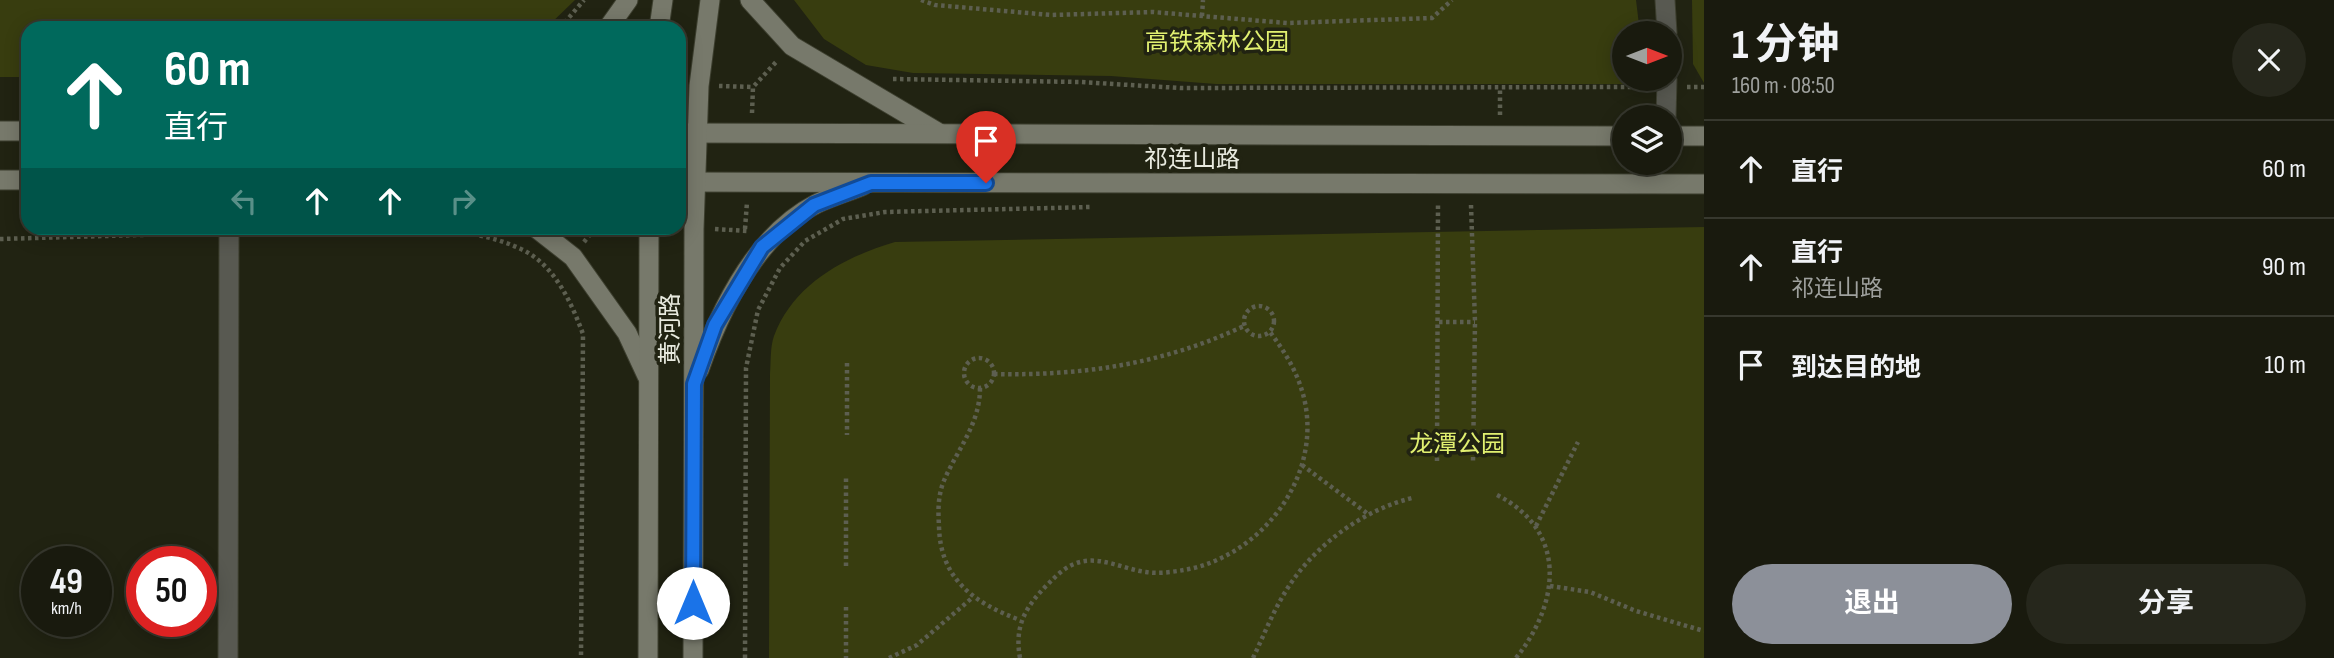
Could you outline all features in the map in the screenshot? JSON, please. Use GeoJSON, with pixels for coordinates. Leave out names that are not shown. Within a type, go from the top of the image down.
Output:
{"type":"FeatureCollection","features":[{"type":"Feature","properties":{"kind":"main road"},"geometry":{"type":"LineString","coordinates":[[613,21],[628,0]]}},
{"type":"Feature","properties":{"kind":"main road"},"geometry":{"type":"LineString","coordinates":[[661,21],[663,0]]}},
{"type":"Feature","properties":{"kind":"main road","name":"黄河路"},"geometry":{"type":"LineString","coordinates":[[693,658],[694,384],[687,182],[688,133],[699,86],[710,0]]}},
{"type":"Feature","properties":{"kind":"main road"},"geometry":{"type":"LineString","coordinates":[[750,0],[792,46],[940,134]]}},
{"type":"Feature","properties":{"kind":"main road"},"geometry":{"type":"LineString","coordinates":[[0,131],[21,131]]}},
{"type":"Feature","properties":{"kind":"main road","name":"祁连山路"},"geometry":{"type":"LineString","coordinates":[[688,133],[1612,136]]}},
{"type":"Feature","properties":{"kind":"main road"},"geometry":{"type":"LineString","coordinates":[[1682,136],[1704,136]]}},
{"type":"Feature","properties":{"kind":"main road"},"geometry":{"type":"LineString","coordinates":[[0,180],[21,180]]}},
{"type":"Feature","properties":{"kind":"main road","name":"祁连山路"},"geometry":{"type":"LineString","coordinates":[[687,182],[1704,184]]}},
{"type":"Feature","properties":{"kind":"main road"},"geometry":{"type":"LineString","coordinates":[[694,384],[715,325],[762,247],[814,205],[871,183],[933,183]]}},
{"type":"Feature","properties":{"kind":"main road"},"geometry":{"type":"LineString","coordinates":[[545,235],[573,257],[597,289],[626,333],[649,379]]}},
{"type":"Feature","properties":{"kind":"main road","name":"黄河路"},"geometry":{"type":"LineString","coordinates":[[648,658],[649,235]]}},
{"type":"Feature","properties":{"kind":"street"},"geometry":{"type":"LineString","coordinates":[[1665,0],[1666,21]]}},
{"type":"Feature","properties":{"kind":"street"},"geometry":{"type":"LineString","coordinates":[[228,658],[229,235]]}},
{"type":"Feature","properties":{"kind":"path"},"geometry":{"type":"LineString","coordinates":[[567,21],[584,0]]}},
{"type":"Feature","properties":{"kind":"path"},"geometry":{"type":"LineString","coordinates":[[921,0],[935,5],[1051,15],[1153,12],[1287,23],[1432,18],[1452,0]]}},
{"type":"Feature","properties":{"kind":"path"},"geometry":{"type":"LineString","coordinates":[[1202,16],[1203,0]]}},
{"type":"Feature","properties":{"kind":"path"},"geometry":{"type":"LineString","coordinates":[[890,79],[1080,82],[1180,88],[1612,84]]}},
{"type":"Feature","properties":{"kind":"path"},"geometry":{"type":"LineString","coordinates":[[1682,85],[1704,87]]}},
{"type":"Feature","properties":{"kind":"path"},"geometry":{"type":"LineString","coordinates":[[1425,203],[1449,203]]}},
{"type":"Feature","properties":{"kind":"path"},"geometry":{"type":"LineString","coordinates":[[1437,461],[1438,203]]}},
{"type":"Feature","properties":{"kind":"path"},"geometry":{"type":"LineString","coordinates":[[1460,204],[1481,205]]}},
{"type":"Feature","properties":{"kind":"path"},"geometry":{"type":"LineString","coordinates":[[1471,205],[1475,322],[1473,461]]}},
{"type":"Feature","properties":{"kind":"path"},"geometry":{"type":"LineString","coordinates":[[745,658],[747,368],[758,310],[780,268],[805,241],[843,219],[885,212],[1094,207]]}},
{"type":"Feature","properties":{"kind":"path"},"geometry":{"type":"LineString","coordinates":[[0,239],[102,235]]}},
{"type":"Feature","properties":{"kind":"path"},"geometry":{"type":"LineString","coordinates":[[475,235],[524,250],[550,273],[570,299],[583,334],[581,658]]}},
{"type":"Feature","properties":{"kind":"path"},"geometry":{"type":"LineString","coordinates":[[1256,306],[1262,306],[1273,313],[1270,332],[1258,336],[1244,326],[1245,313],[1256,306]]}},
{"type":"Feature","properties":{"kind":"path"},"geometry":{"type":"LineString","coordinates":[[1439,322],[1475,322]]}},
{"type":"Feature","properties":{"kind":"path"},"geometry":{"type":"LineString","coordinates":[[994,373],[1069,374],[1131,365],[1173,355],[1244,326]]}},
{"type":"Feature","properties":{"kind":"path"},"geometry":{"type":"LineString","coordinates":[[1020,658],[1018,631],[1021,620],[1037,596],[1072,565],[1097,561],[1147,572],[1167,572],[1201,566],[1253,538],[1266,526],[1290,493],[1301,464],[1304,400],[1292,366],[1270,332]]}},
{"type":"Feature","properties":{"kind":"path"},"geometry":{"type":"LineString","coordinates":[[974,358],[988,360],[994,373],[987,386],[980,388],[967,382],[964,368],[974,358]]}},
{"type":"Feature","properties":{"kind":"path"},"geometry":{"type":"LineString","coordinates":[[847,363],[847,435]]}},
{"type":"Feature","properties":{"kind":"path"},"geometry":{"type":"LineString","coordinates":[[980,388],[973,424],[944,481],[938,512],[942,555],[950,573],[972,598],[1021,620]]}},
{"type":"Feature","properties":{"kind":"path"},"geometry":{"type":"LineString","coordinates":[[1536,526],[1578,442]]}},
{"type":"Feature","properties":{"kind":"path"},"geometry":{"type":"LineString","coordinates":[[1301,464],[1368,514]]}},
{"type":"Feature","properties":{"kind":"path"},"geometry":{"type":"LineString","coordinates":[[846,475],[846,566]]}},
{"type":"Feature","properties":{"kind":"path"},"geometry":{"type":"LineString","coordinates":[[1497,495],[1521,510],[1536,526],[1548,557],[1550,586],[1546,608],[1516,658]]}},
{"type":"Feature","properties":{"kind":"path"},"geometry":{"type":"LineString","coordinates":[[1253,658],[1284,592],[1333,539],[1368,514],[1412,498]]}},
{"type":"Feature","properties":{"kind":"path"},"geometry":{"type":"LineString","coordinates":[[1550,586],[1590,592],[1636,611],[1704,631]]}},
{"type":"Feature","properties":{"kind":"path"},"geometry":{"type":"LineString","coordinates":[[889,658],[917,645],[972,598]]}},
{"type":"Feature","properties":{"kind":"path"},"geometry":{"type":"LineString","coordinates":[[846,607],[846,658]]}},
{"type":"Feature","properties":{"kind":"green space"},"geometry":{"type":"Polygon","coordinates":[[[0,0],[575,0],[553,21],[21,21],[21,77],[0,77],[0,0]]]}},
{"type":"Feature","properties":{"kind":"green space","name":"高铁森林公园"},"geometry":{"type":"Polygon","coordinates":[[[794,0],[1636,0],[1639,21],[1612,21],[1612,84],[1216,84],[1111,76],[913,73],[866,65],[824,39],[794,0]]]}},
{"type":"Feature","properties":{"kind":"green space"},"geometry":{"type":"Polygon","coordinates":[[[1692,0],[1704,0],[1704,83],[1693,64],[1692,0]]]}},
{"type":"Feature","properties":{"kind":"green space","name":"龙潭公园"},"geometry":{"type":"Polygon","coordinates":[[[1704,227],[1704,658],[769,658],[771,350],[774,336],[794,301],[808,287],[840,264],[895,242],[1704,227]]]}},
{"type":"Feature","properties":{"kind":"route"},"geometry":{"type":"LineString","coordinates":[[693,603],[694,384],[715,325],[762,247],[814,205],[871,183],[986,183]]}}]}
